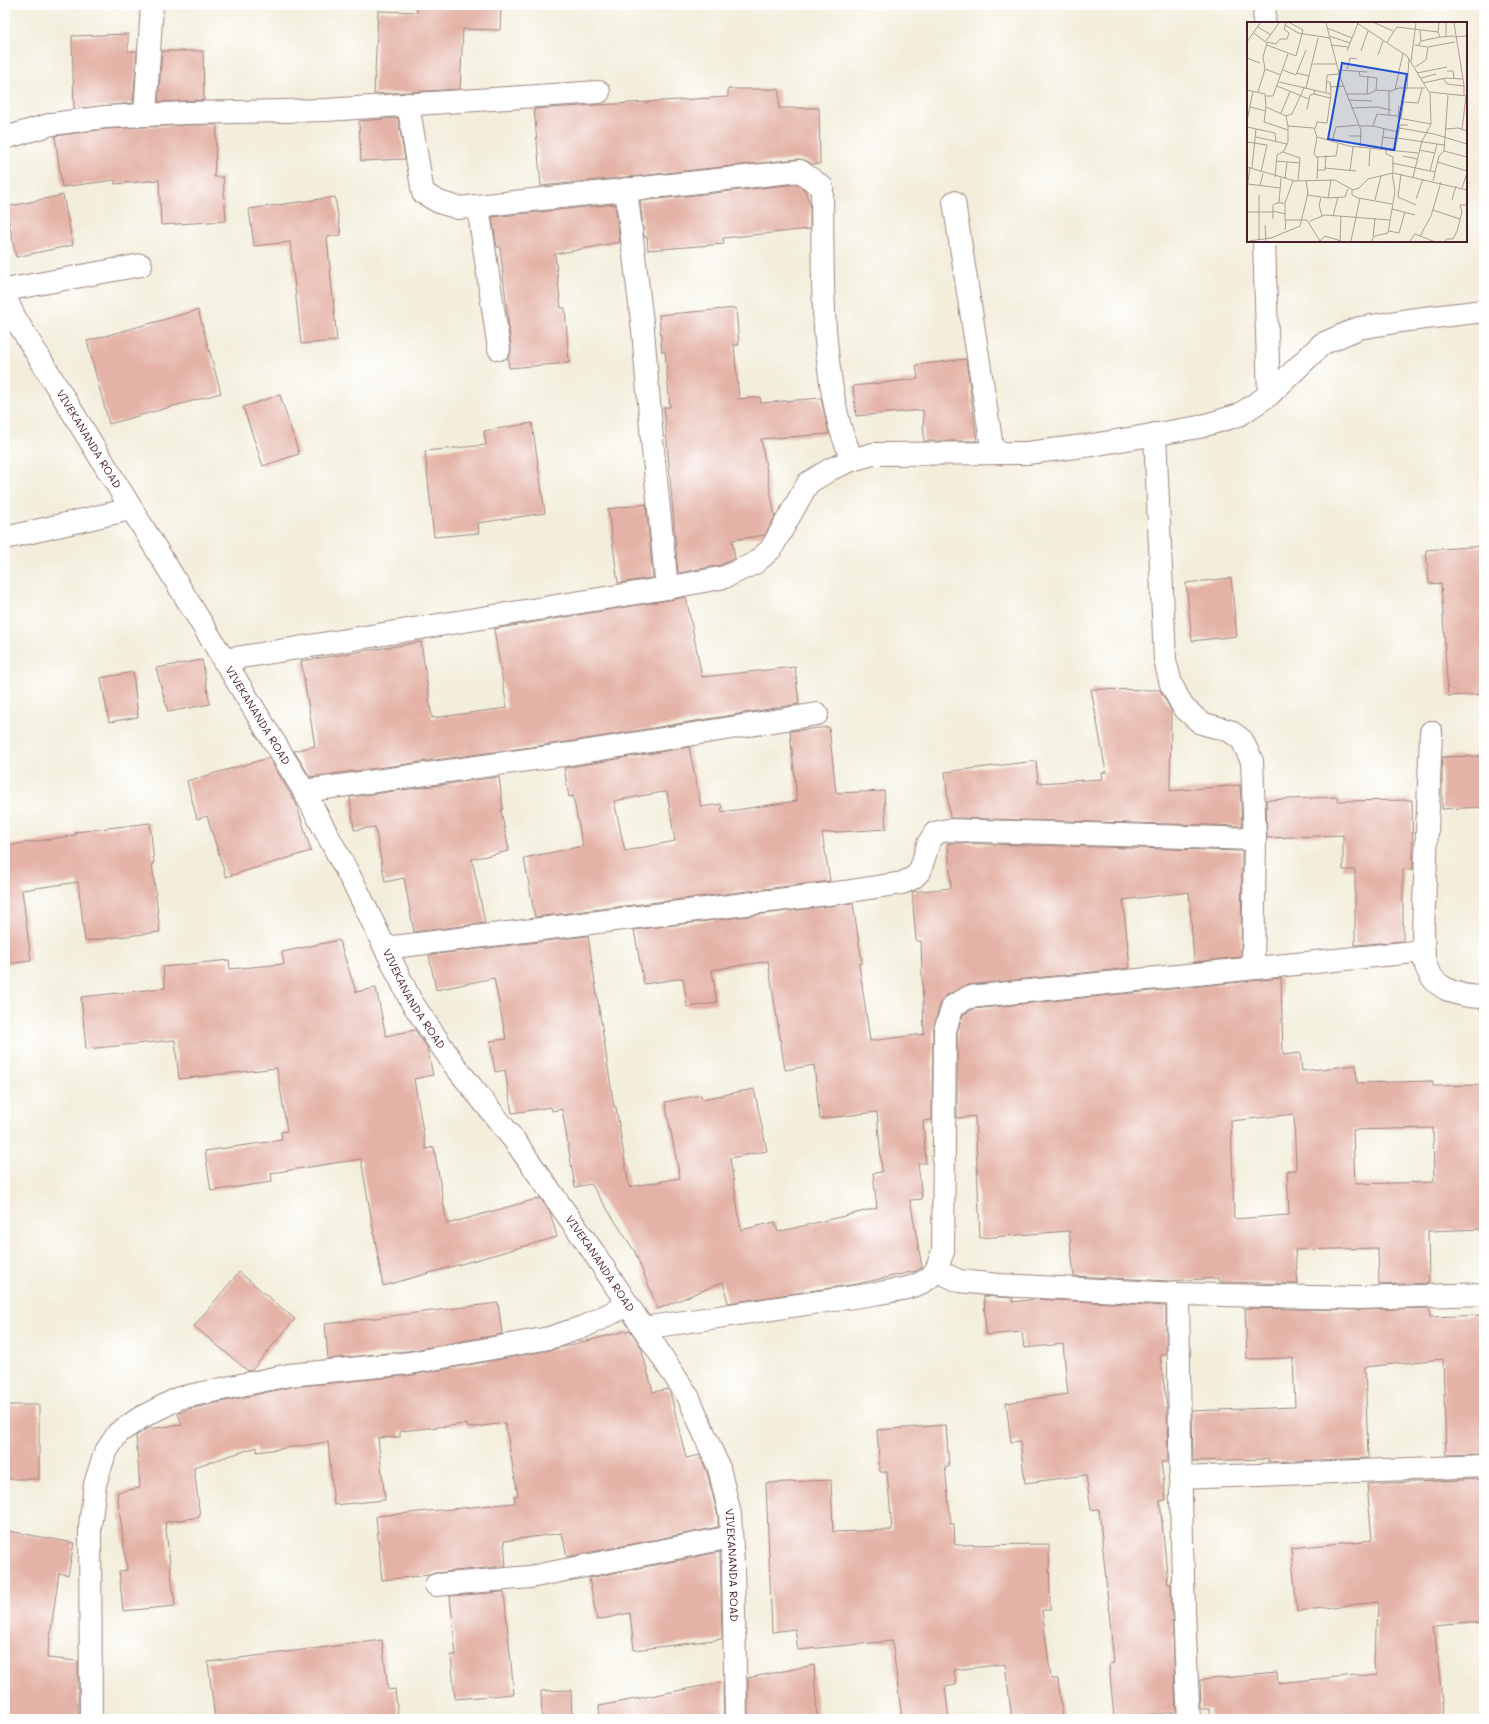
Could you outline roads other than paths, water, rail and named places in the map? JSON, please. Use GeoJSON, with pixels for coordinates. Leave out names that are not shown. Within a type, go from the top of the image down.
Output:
{"type":"FeatureCollection","features":[{"type":"Feature","properties":{"kind":"street"},"geometry":{"type":"LineString","coordinates":[[145,115],[152,5]]}},
{"type":"Feature","properties":{"kind":"street"},"geometry":{"type":"LineString","coordinates":[[1264,22],[1265,5]]}},
{"type":"Feature","properties":{"kind":"street"},"geometry":{"type":"LineString","coordinates":[[5,138],[52,124],[105,117],[326,110],[599,92]]}},
{"type":"Feature","properties":{"kind":"street"},"geometry":{"type":"LineString","coordinates":[[408,104],[423,194],[439,202],[458,208],[800,171],[822,187],[825,322],[832,391],[839,424],[852,460]]}},
{"type":"Feature","properties":{"kind":"street"},"geometry":{"type":"LineString","coordinates":[[626,189],[643,330],[652,440],[667,588]]}},
{"type":"Feature","properties":{"kind":"street"},"geometry":{"type":"LineString","coordinates":[[954,202],[993,453]]}},
{"type":"Feature","properties":{"kind":"street"},"geometry":{"type":"LineString","coordinates":[[478,206],[499,349]]}},
{"type":"Feature","properties":{"kind":"street"},"geometry":{"type":"LineString","coordinates":[[1264,242],[1269,395]]}},
{"type":"Feature","properties":{"kind":"street"},"geometry":{"type":"LineString","coordinates":[[5,290],[141,265]]}},
{"type":"Feature","properties":{"kind":"street","name":"VIVEKANANDA ROAD"},"geometry":{"type":"LineString","coordinates":[[5,297],[16,318],[131,509],[304,791],[358,892],[411,1001],[455,1066],[514,1140],[592,1250],[689,1398],[719,1468],[730,1514],[736,1719]]}},
{"type":"Feature","properties":{"kind":"street"},"geometry":{"type":"LineString","coordinates":[[223,660],[667,588],[725,577],[755,563],[771,549],[808,483],[831,469],[852,460],[873,454],[1026,453],[1092,445],[1199,427],[1238,415],[1269,395],[1322,344],[1358,328],[1408,320],[1484,311]]}},
{"type":"Feature","properties":{"kind":"street"},"geometry":{"type":"LineString","coordinates":[[1155,434],[1166,660],[1171,684],[1182,707],[1201,723],[1230,731],[1242,740],[1252,761],[1256,839],[1253,968]]}},
{"type":"Feature","properties":{"kind":"street"},"geometry":{"type":"LineString","coordinates":[[5,538],[131,509]]}},
{"type":"Feature","properties":{"kind":"street"},"geometry":{"type":"LineString","coordinates":[[304,791],[570,754],[817,714]]}},
{"type":"Feature","properties":{"kind":"street"},"geometry":{"type":"LineString","coordinates":[[1431,732],[1424,951],[1425,963],[1432,979],[1445,990],[1475,997],[1484,997]]}},
{"type":"Feature","properties":{"kind":"street"},"geometry":{"type":"LineString","coordinates":[[385,948],[844,892],[902,883],[913,878],[920,871],[928,844],[935,833],[948,830],[1256,839]]}},
{"type":"Feature","properties":{"kind":"street"},"geometry":{"type":"LineString","coordinates":[[643,1328],[907,1288],[925,1281],[936,1270],[942,1252],[945,1030],[953,1006],[969,997],[1424,951]]}},
{"type":"Feature","properties":{"kind":"street"},"geometry":{"type":"LineString","coordinates":[[936,1270],[959,1281],[1178,1294],[1360,1298],[1484,1294]]}},
{"type":"Feature","properties":{"kind":"street"},"geometry":{"type":"LineString","coordinates":[[1178,1294],[1180,1478],[1184,1637],[1189,1719]]}},
{"type":"Feature","properties":{"kind":"street"},"geometry":{"type":"LineString","coordinates":[[92,1719],[90,1527],[95,1484],[105,1453],[118,1433],[140,1418],[179,1398],[289,1375],[410,1362],[549,1338],[583,1327],[628,1305]]}},
{"type":"Feature","properties":{"kind":"street"},"geometry":{"type":"LineString","coordinates":[[1180,1478],[1484,1466]]}},
{"type":"Feature","properties":{"kind":"street"},"geometry":{"type":"LineString","coordinates":[[436,1585],[530,1577],[731,1537]]}}]}
